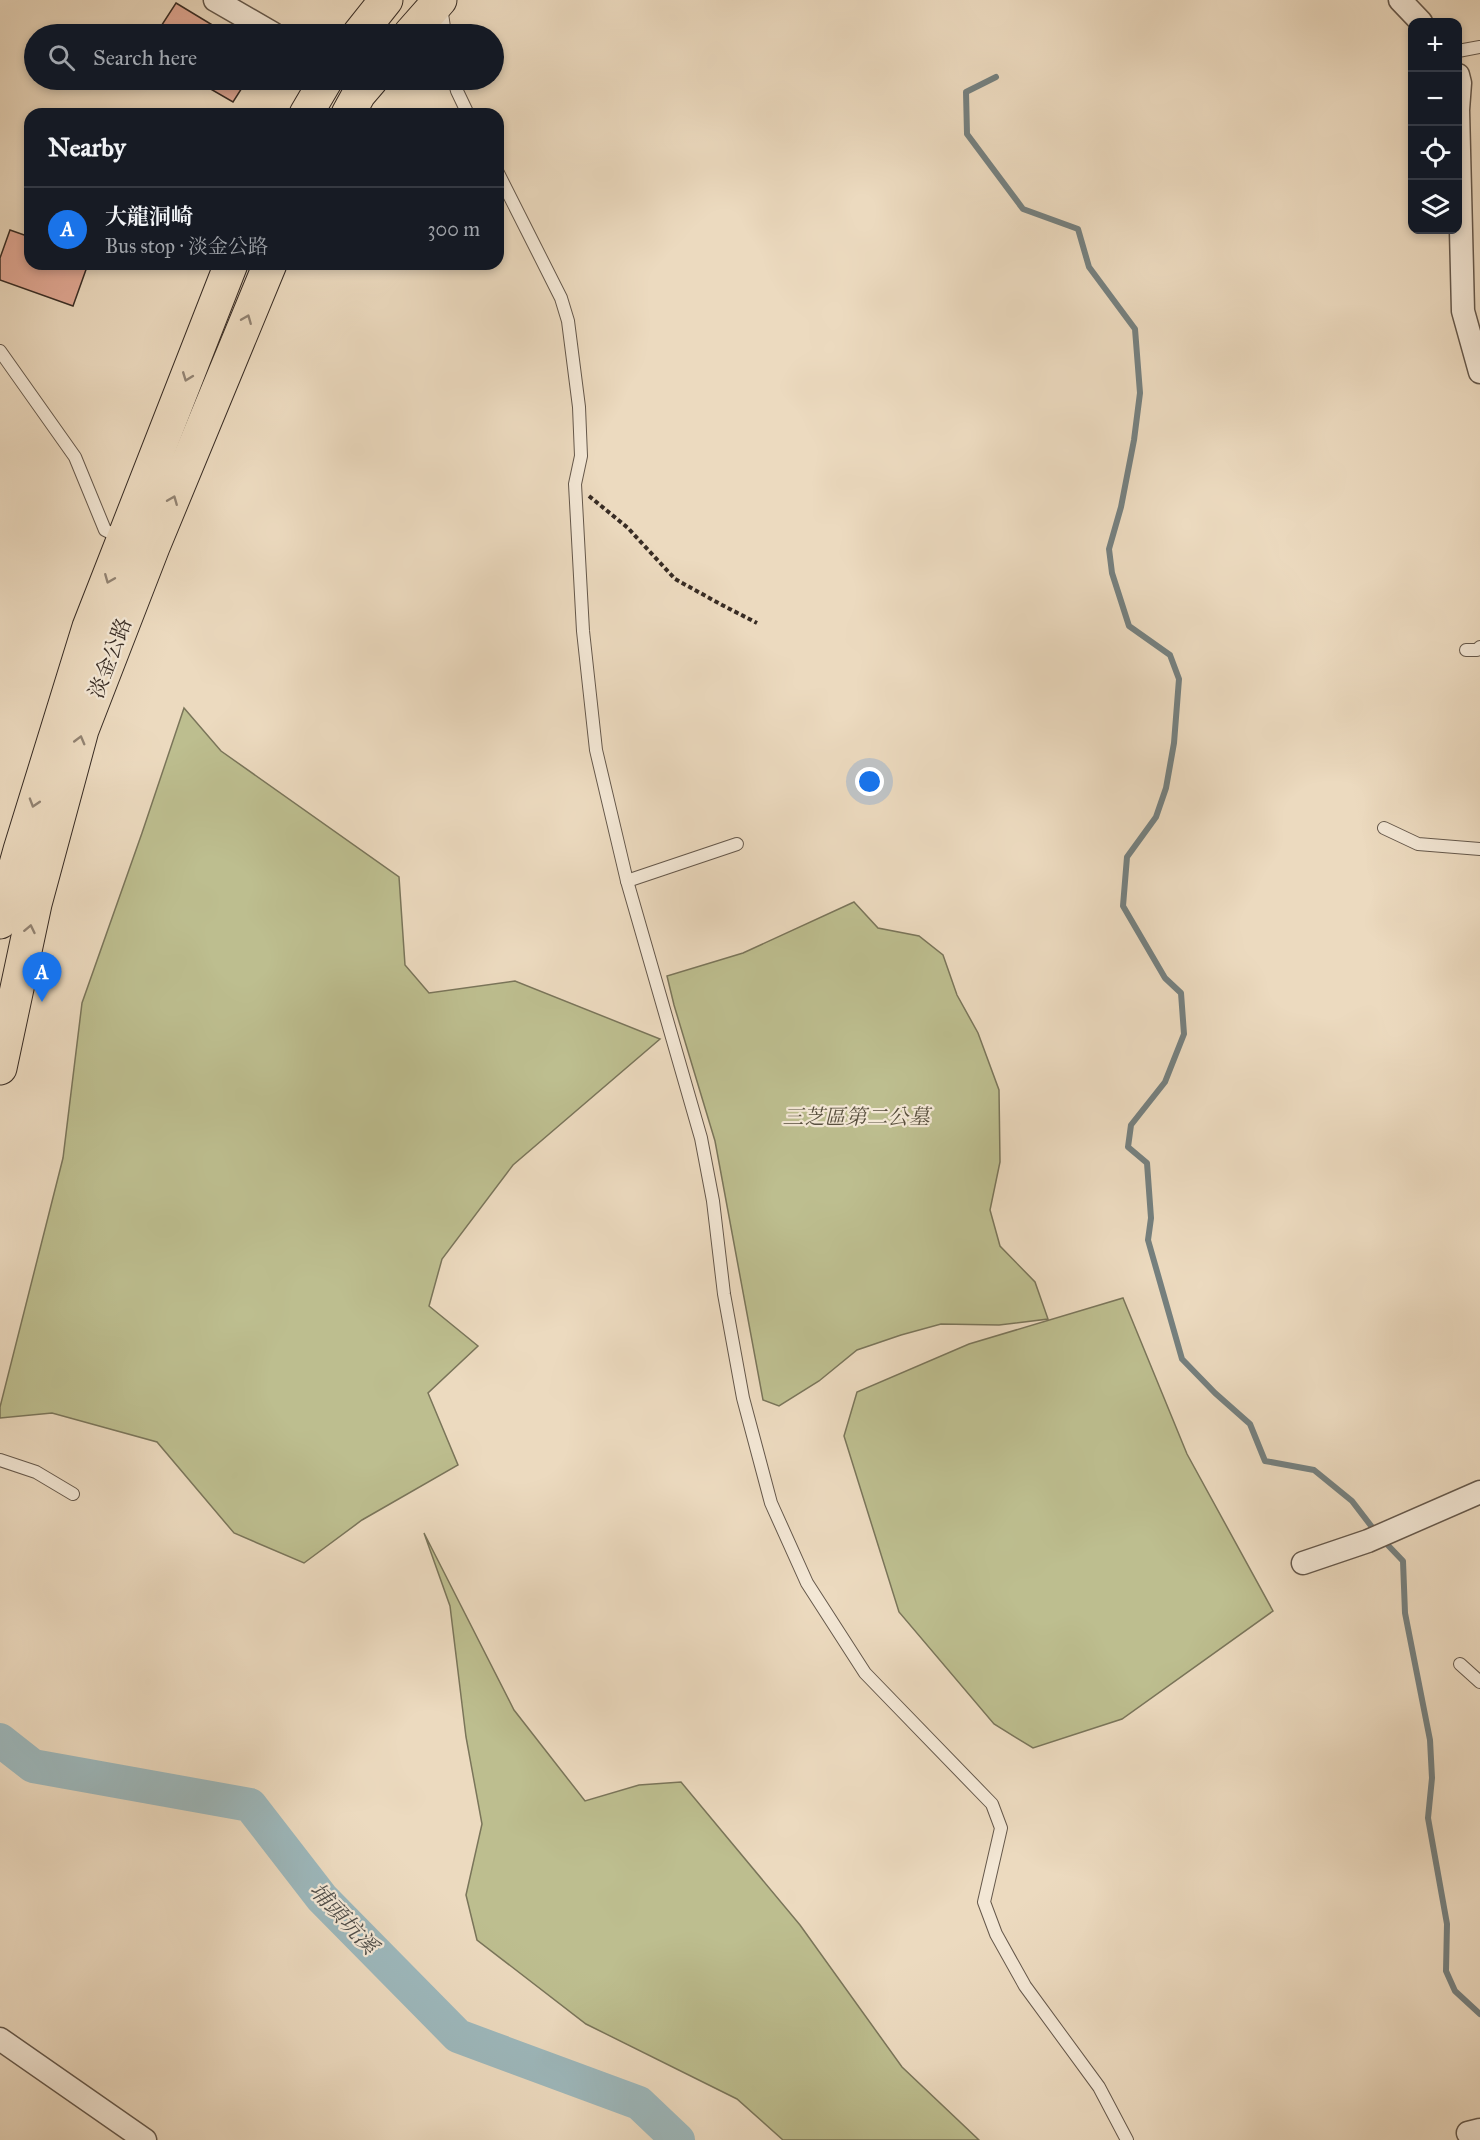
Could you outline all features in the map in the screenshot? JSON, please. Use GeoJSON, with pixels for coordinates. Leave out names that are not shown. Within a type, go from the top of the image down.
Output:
{"type":"FeatureCollection","features":[{"type":"Feature","properties":{"kind":"main road"},"geometry":{"type":"LineString","coordinates":[[367,24],[386,0]]}},
{"type":"Feature","properties":{"kind":"main road"},"geometry":{"type":"LineString","coordinates":[[419,24],[440,0]]}},
{"type":"Feature","properties":{"kind":"main road"},"geometry":{"type":"LineString","coordinates":[[310,108],[320,90]]}},
{"type":"Feature","properties":{"kind":"main road","name":"淡金公路"},"geometry":{"type":"LineString","coordinates":[[0,1068],[35,904],[82,730],[139,544],[229,270]]}},
{"type":"Feature","properties":{"kind":"main road","name":"淡金公路"},"geometry":{"type":"LineString","coordinates":[[0,922],[89,627],[139,544],[267,270]]}},
{"type":"Feature","properties":{"kind":"street"},"geometry":{"type":"LineString","coordinates":[[215,0],[257,24]]}},
{"type":"Feature","properties":{"kind":"street"},"geometry":{"type":"LineString","coordinates":[[1400,0],[1417,18]]}},
{"type":"Feature","properties":{"kind":"street"},"geometry":{"type":"LineString","coordinates":[[1458,126],[1463,311],[1480,372]]}},
{"type":"Feature","properties":{"kind":"street"},"geometry":{"type":"LineString","coordinates":[[1303,1563],[1368,1541],[1480,1492]]}},
{"type":"Feature","properties":{"kind":"street"},"geometry":{"type":"LineString","coordinates":[[0,2039],[145,2140]]}},
{"type":"Feature","properties":{"kind":"lane"},"geometry":{"type":"LineString","coordinates":[[440,0],[444,24]]}},
{"type":"Feature","properties":{"kind":"lane"},"geometry":{"type":"LineString","coordinates":[[1462,50],[1480,47]]}},
{"type":"Feature","properties":{"kind":"lane"},"geometry":{"type":"LineString","coordinates":[[456,90],[465,108]]}},
{"type":"Feature","properties":{"kind":"lane"},"geometry":{"type":"LineString","coordinates":[[504,185],[561,298],[568,321],[579,407],[581,456],[575,484],[583,631],[596,750],[627,881],[701,1138],[724,1294],[743,1398],[771,1503],[807,1583],[865,1673],[992,1804],[1002,1828],[984,1902],[996,1934],[1025,1986],[1099,2087],[1127,2140]]}},
{"type":"Feature","properties":{"kind":"lane"},"geometry":{"type":"LineString","coordinates":[[0,351],[75,457],[105,530],[139,544]]}},
{"type":"Feature","properties":{"kind":"lane"},"geometry":{"type":"LineString","coordinates":[[1466,650],[1477,650],[1480,647]]}},
{"type":"Feature","properties":{"kind":"lane"},"geometry":{"type":"LineString","coordinates":[[1383,828],[1418,844],[1480,849]]}},
{"type":"Feature","properties":{"kind":"lane"},"geometry":{"type":"LineString","coordinates":[[627,881],[738,844]]}},
{"type":"Feature","properties":{"kind":"lane"},"geometry":{"type":"LineString","coordinates":[[0,1460],[36,1472],[73,1494]]}},
{"type":"Feature","properties":{"kind":"lane"},"geometry":{"type":"LineString","coordinates":[[1460,1664],[1480,1682]]}},
{"type":"Feature","properties":{"kind":"path"},"geometry":{"type":"LineString","coordinates":[[575,484],[628,528],[675,579],[722,606],[757,622]]}},
{"type":"Feature","properties":{"kind":"green space"},"geometry":{"type":"Polygon","coordinates":[[[184,708],[221,751],[399,877],[405,965],[429,993],[515,981],[660,1039],[513,1165],[442,1259],[429,1306],[478,1346],[428,1393],[458,1465],[362,1520],[304,1563],[234,1533],[157,1442],[52,1413],[0,1418],[0,1407],[63,1158],[82,1003],[184,708]]]}},
{"type":"Feature","properties":{"kind":"green space","name":"三芝區第二公墓"},"geometry":{"type":"Polygon","coordinates":[[[854,902],[878,928],[919,936],[943,955],[957,995],[978,1033],[999,1090],[1000,1162],[990,1210],[1000,1246],[1035,1282],[1048,1319],[999,1325],[941,1324],[901,1335],[857,1350],[819,1381],[779,1406],[763,1400],[715,1141],[667,976],[743,953],[854,902]]]}},
{"type":"Feature","properties":{"kind":"green space"},"geometry":{"type":"Polygon","coordinates":[[[1123,1298],[1187,1454],[1273,1611],[1122,1719],[1033,1748],[994,1724],[899,1612],[844,1436],[857,1392],[969,1344],[1123,1298]]]}},
{"type":"Feature","properties":{"kind":"green space"},"geometry":{"type":"Polygon","coordinates":[[[424,1533],[514,1710],[585,1801],[639,1785],[681,1782],[800,1925],[902,2067],[979,2140],[783,2140],[737,2099],[586,2024],[477,1940],[466,1895],[482,1824],[466,1737],[450,1606],[424,1533]]]}},
{"type":"Feature","properties":{"kind":"building"},"geometry":{"type":"Polygon","coordinates":[[[176,3],[211,24],[162,24],[176,3]]]}},
{"type":"Feature","properties":{"kind":"building"},"geometry":{"type":"Polygon","coordinates":[[[212,90],[241,90],[233,102],[212,90]]]}},
{"type":"Feature","properties":{"kind":"building"},"geometry":{"type":"Polygon","coordinates":[[[10,230],[24,235],[24,270],[86,270],[73,306],[0,280],[0,258],[10,230]]]}},
{"type":"Feature","properties":{"kind":"waterway"},"geometry":{"type":"LineString","coordinates":[[996,77],[966,92],[967,134],[1023,209],[1078,229],[1089,267],[1135,329],[1140,393],[1134,440],[1121,507],[1109,549],[1112,573],[1129,626],[1170,655],[1179,679],[1174,743],[1166,788],[1156,817],[1127,857],[1123,906],[1165,978],[1181,993],[1184,1034],[1165,1082],[1131,1125],[1128,1147],[1147,1163],[1151,1218],[1148,1240],[1182,1359],[1250,1424],[1265,1461],[1314,1470],[1352,1501],[1375,1531]]}},
{"type":"Feature","properties":{"kind":"waterway"},"geometry":{"type":"LineString","coordinates":[[1382,1539],[1403,1561],[1405,1613],[1430,1740],[1432,1778],[1428,1818],[1447,1924],[1446,1971],[1455,1991],[1480,2014]]}},
{"type":"Feature","properties":{"kind":"waterway","name":"埔頭坑溪"},"geometry":{"type":"LineString","coordinates":[[0,1740],[33,1766],[250,1805],[322,1898],[458,2036],[639,2103],[678,2140]]}},
{"type":"Feature","properties":{"kind":"place","name":"大龍洞崎"},"geometry":{"type":"Point","coordinates":[42,1002]}}]}
